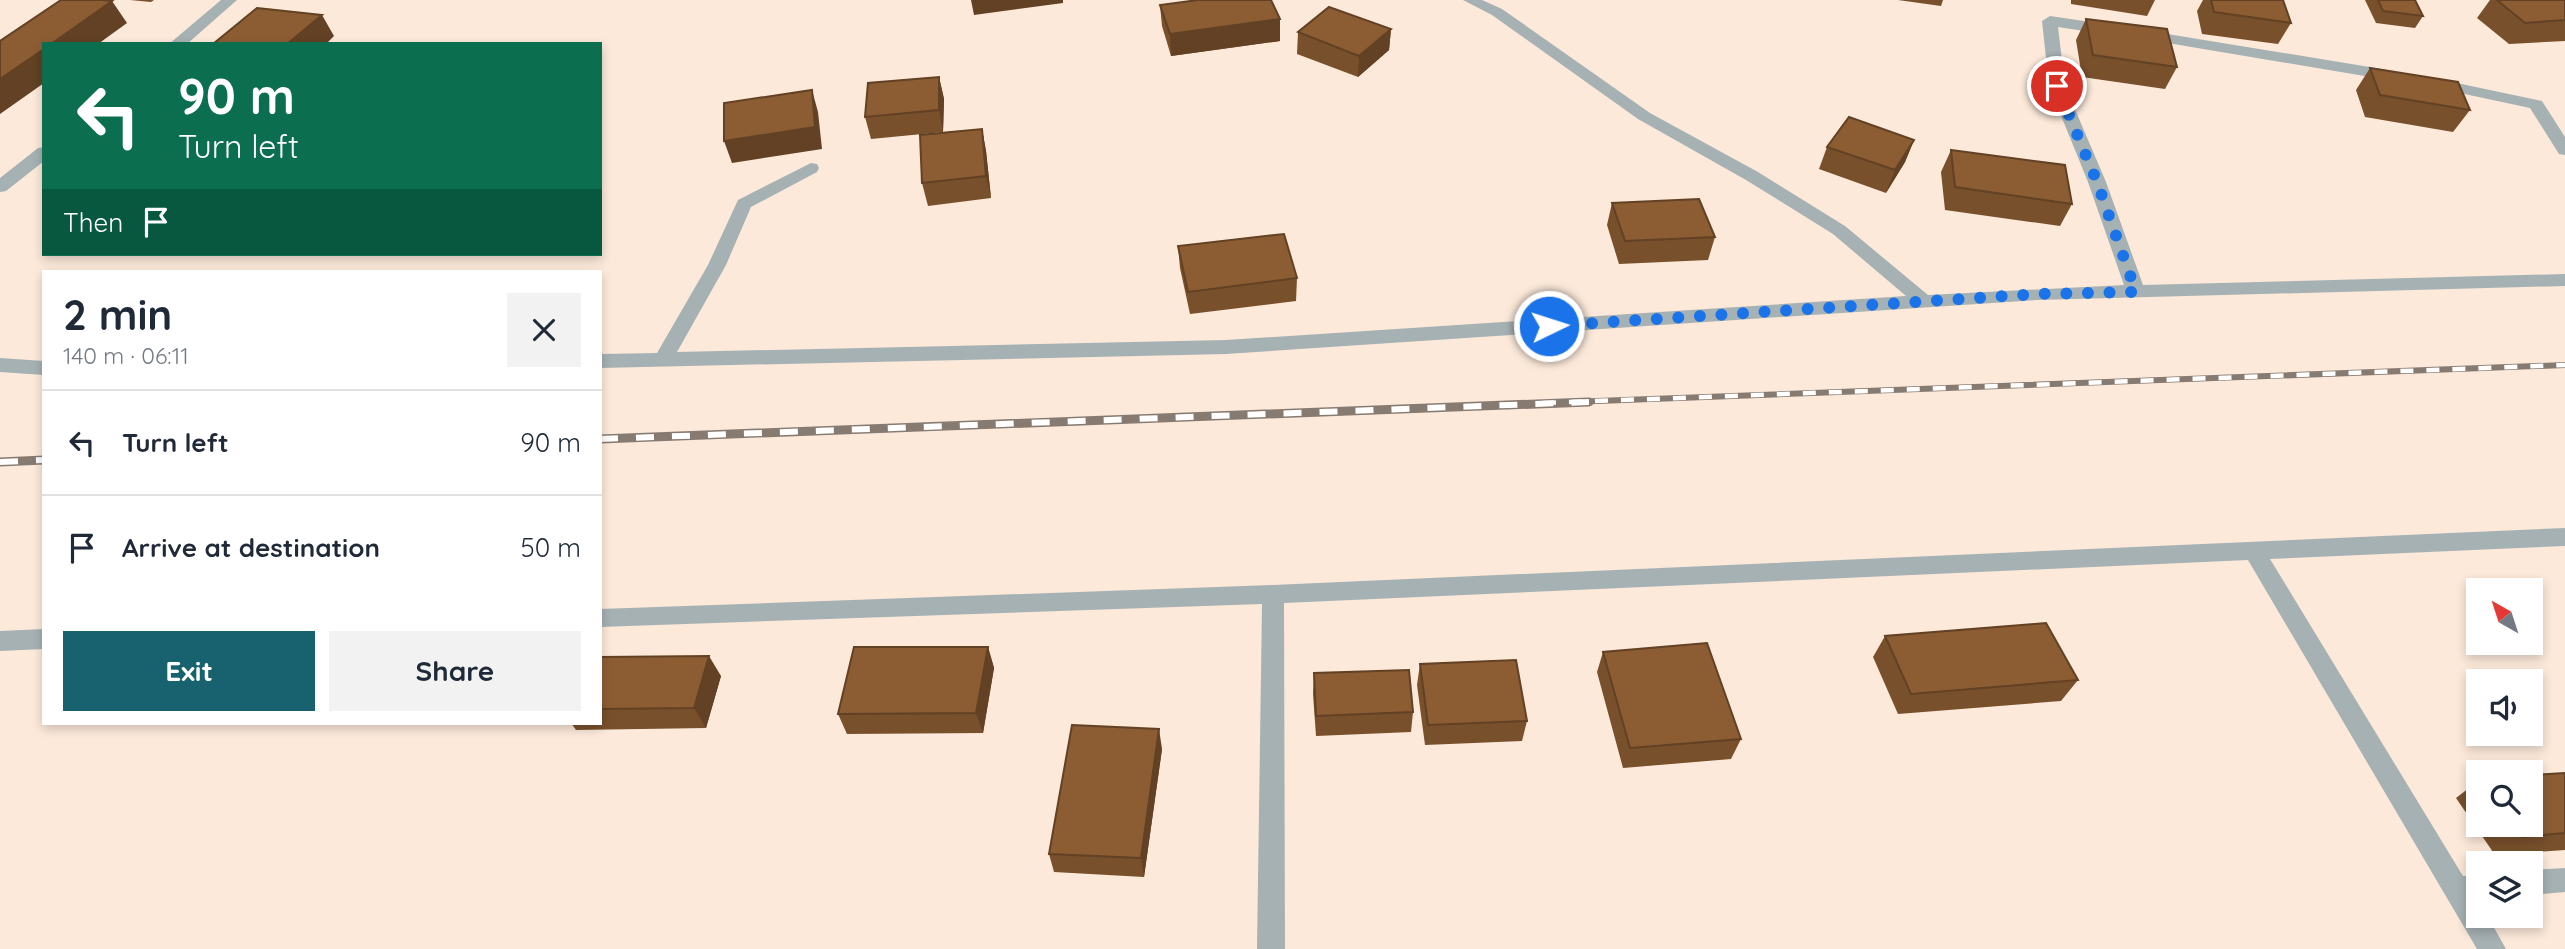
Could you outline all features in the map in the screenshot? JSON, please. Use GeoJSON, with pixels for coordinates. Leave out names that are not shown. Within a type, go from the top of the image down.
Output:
{"type":"FeatureCollection","features":[{"type":"Feature","properties":{"kind":"street"},"geometry":{"type":"LineString","coordinates":[[179,42],[230,0]]}},
{"type":"Feature","properties":{"kind":"street"},"geometry":{"type":"LineString","coordinates":[[1472,0],[1500,6],[1644,116],[1752,176],[1839,230],[1925,302]]}},
{"type":"Feature","properties":{"kind":"street"},"geometry":{"type":"LineString","coordinates":[[2136,292],[2097,182],[2057,86],[2050,21],[2270,54],[2536,104],[2565,149]]}},
{"type":"Feature","properties":{"kind":"street"},"geometry":{"type":"LineString","coordinates":[[0,187],[42,154]]}},
{"type":"Feature","properties":{"kind":"street"},"geometry":{"type":"LineString","coordinates":[[663,360],[717,265],[744,204],[811,168]]}},
{"type":"Feature","properties":{"kind":"street"},"geometry":{"type":"LineString","coordinates":[[602,362],[1226,347],[2037,294],[2565,280]]}},
{"type":"Feature","properties":{"kind":"street"},"geometry":{"type":"LineString","coordinates":[[0,365],[42,368]]}},
{"type":"Feature","properties":{"kind":"street"},"geometry":{"type":"LineString","coordinates":[[602,618],[1273,594],[2565,537]]}},
{"type":"Feature","properties":{"kind":"street"},"geometry":{"type":"LineString","coordinates":[[2253,549],[2466,887]]}},
{"type":"Feature","properties":{"kind":"street"},"geometry":{"type":"LineString","coordinates":[[1271,949],[1273,594]]}},
{"type":"Feature","properties":{"kind":"street"},"geometry":{"type":"LineString","coordinates":[[0,640],[42,639]]}},
{"type":"Feature","properties":{"kind":"street"},"geometry":{"type":"LineString","coordinates":[[2543,882],[2565,880]]}},
{"type":"Feature","properties":{"kind":"street"},"geometry":{"type":"LineString","coordinates":[[2483,928],[2492,949]]}},
{"type":"Feature","properties":{"kind":"building"},"geometry":{"type":"Polygon","coordinates":[[[61,0],[112,1],[54,42],[42,42],[42,50],[0,79],[0,41],[61,0]]]}},
{"type":"Feature","properties":{"kind":"building"},"geometry":{"type":"Polygon","coordinates":[[[1198,0],[1271,0],[1280,19],[1170,34],[1160,5],[1198,0]]]}},
{"type":"Feature","properties":{"kind":"building"},"geometry":{"type":"Polygon","coordinates":[[[2211,0],[2283,0],[2291,23],[2214,12],[2211,0]]]}},
{"type":"Feature","properties":{"kind":"building"},"geometry":{"type":"Polygon","coordinates":[[[2378,0],[2415,0],[2423,16],[2383,11],[2378,0]]]}},
{"type":"Feature","properties":{"kind":"building"},"geometry":{"type":"Polygon","coordinates":[[[2497,0],[2565,0],[2565,20],[2525,23],[2497,0]]]}},
{"type":"Feature","properties":{"kind":"building"},"geometry":{"type":"Polygon","coordinates":[[[1329,7],[1391,29],[1359,56],[1298,32],[1329,7]]]}},
{"type":"Feature","properties":{"kind":"building"},"geometry":{"type":"Polygon","coordinates":[[[257,8],[322,15],[289,42],[215,42],[257,8]]]}},
{"type":"Feature","properties":{"kind":"building"},"geometry":{"type":"Polygon","coordinates":[[[2086,19],[2167,29],[2177,67],[2093,55],[2086,19]]]}},
{"type":"Feature","properties":{"kind":"building"},"geometry":{"type":"Polygon","coordinates":[[[2370,68],[2458,82],[2470,110],[2380,95],[2370,68]]]}},
{"type":"Feature","properties":{"kind":"building"},"geometry":{"type":"Polygon","coordinates":[[[939,77],[939,110],[865,117],[868,83],[939,77]]]}},
{"type":"Feature","properties":{"kind":"building"},"geometry":{"type":"Polygon","coordinates":[[[812,90],[815,127],[724,141],[724,103],[812,90]]]}},
{"type":"Feature","properties":{"kind":"building"},"geometry":{"type":"Polygon","coordinates":[[[1849,117],[1914,140],[1895,170],[1827,147],[1849,117]]]}},
{"type":"Feature","properties":{"kind":"building"},"geometry":{"type":"Polygon","coordinates":[[[982,129],[986,176],[922,183],[920,135],[982,129]]]}},
{"type":"Feature","properties":{"kind":"building"},"geometry":{"type":"Polygon","coordinates":[[[1951,150],[2065,165],[2072,204],[1955,187],[1951,150]]]}},
{"type":"Feature","properties":{"kind":"building"},"geometry":{"type":"Polygon","coordinates":[[[1699,199],[1715,237],[1625,241],[1612,203],[1699,199]]]}},
{"type":"Feature","properties":{"kind":"building"},"geometry":{"type":"Polygon","coordinates":[[[1284,234],[1297,278],[1188,292],[1178,246],[1284,234]]]}},
{"type":"Feature","properties":{"kind":"building"},"geometry":{"type":"Polygon","coordinates":[[[2046,623],[2078,680],[1911,694],[1885,636],[2046,623]]]}},
{"type":"Feature","properties":{"kind":"building"},"geometry":{"type":"Polygon","coordinates":[[[1707,643],[1741,739],[1630,748],[1603,652],[1707,643]]]}},
{"type":"Feature","properties":{"kind":"building"},"geometry":{"type":"Polygon","coordinates":[[[854,647],[988,647],[976,713],[838,714],[854,647]]]}},
{"type":"Feature","properties":{"kind":"building"},"geometry":{"type":"Polygon","coordinates":[[[709,656],[694,708],[602,709],[602,657],[709,656]]]}},
{"type":"Feature","properties":{"kind":"building"},"geometry":{"type":"Polygon","coordinates":[[[1516,660],[1527,721],[1428,725],[1420,664],[1516,660]]]}},
{"type":"Feature","properties":{"kind":"building"},"geometry":{"type":"Polygon","coordinates":[[[1409,670],[1413,712],[1316,716],[1314,673],[1409,670]]]}},
{"type":"Feature","properties":{"kind":"building"},"geometry":{"type":"Polygon","coordinates":[[[1072,725],[1159,729],[1141,858],[1049,854],[1072,725]]]}},
{"type":"Feature","properties":{"kind":"building"},"geometry":{"type":"Polygon","coordinates":[[[2565,773],[2565,833],[2543,835],[2543,774],[2565,773]]]}},
{"type":"Feature","properties":{"kind":"railway"},"geometry":{"type":"LineString","coordinates":[[1543,403],[2565,365]]}},
{"type":"Feature","properties":{"kind":"railway"},"geometry":{"type":"LineString","coordinates":[[602,439],[1589,402]]}},
{"type":"Feature","properties":{"kind":"railway"},"geometry":{"type":"LineString","coordinates":[[0,462],[42,460]]}},
{"type":"Feature","properties":{"kind":"route"},"geometry":{"type":"LineString","coordinates":[[1549,326],[2037,294],[2136,292],[2097,182],[2057,86]]}}]}
